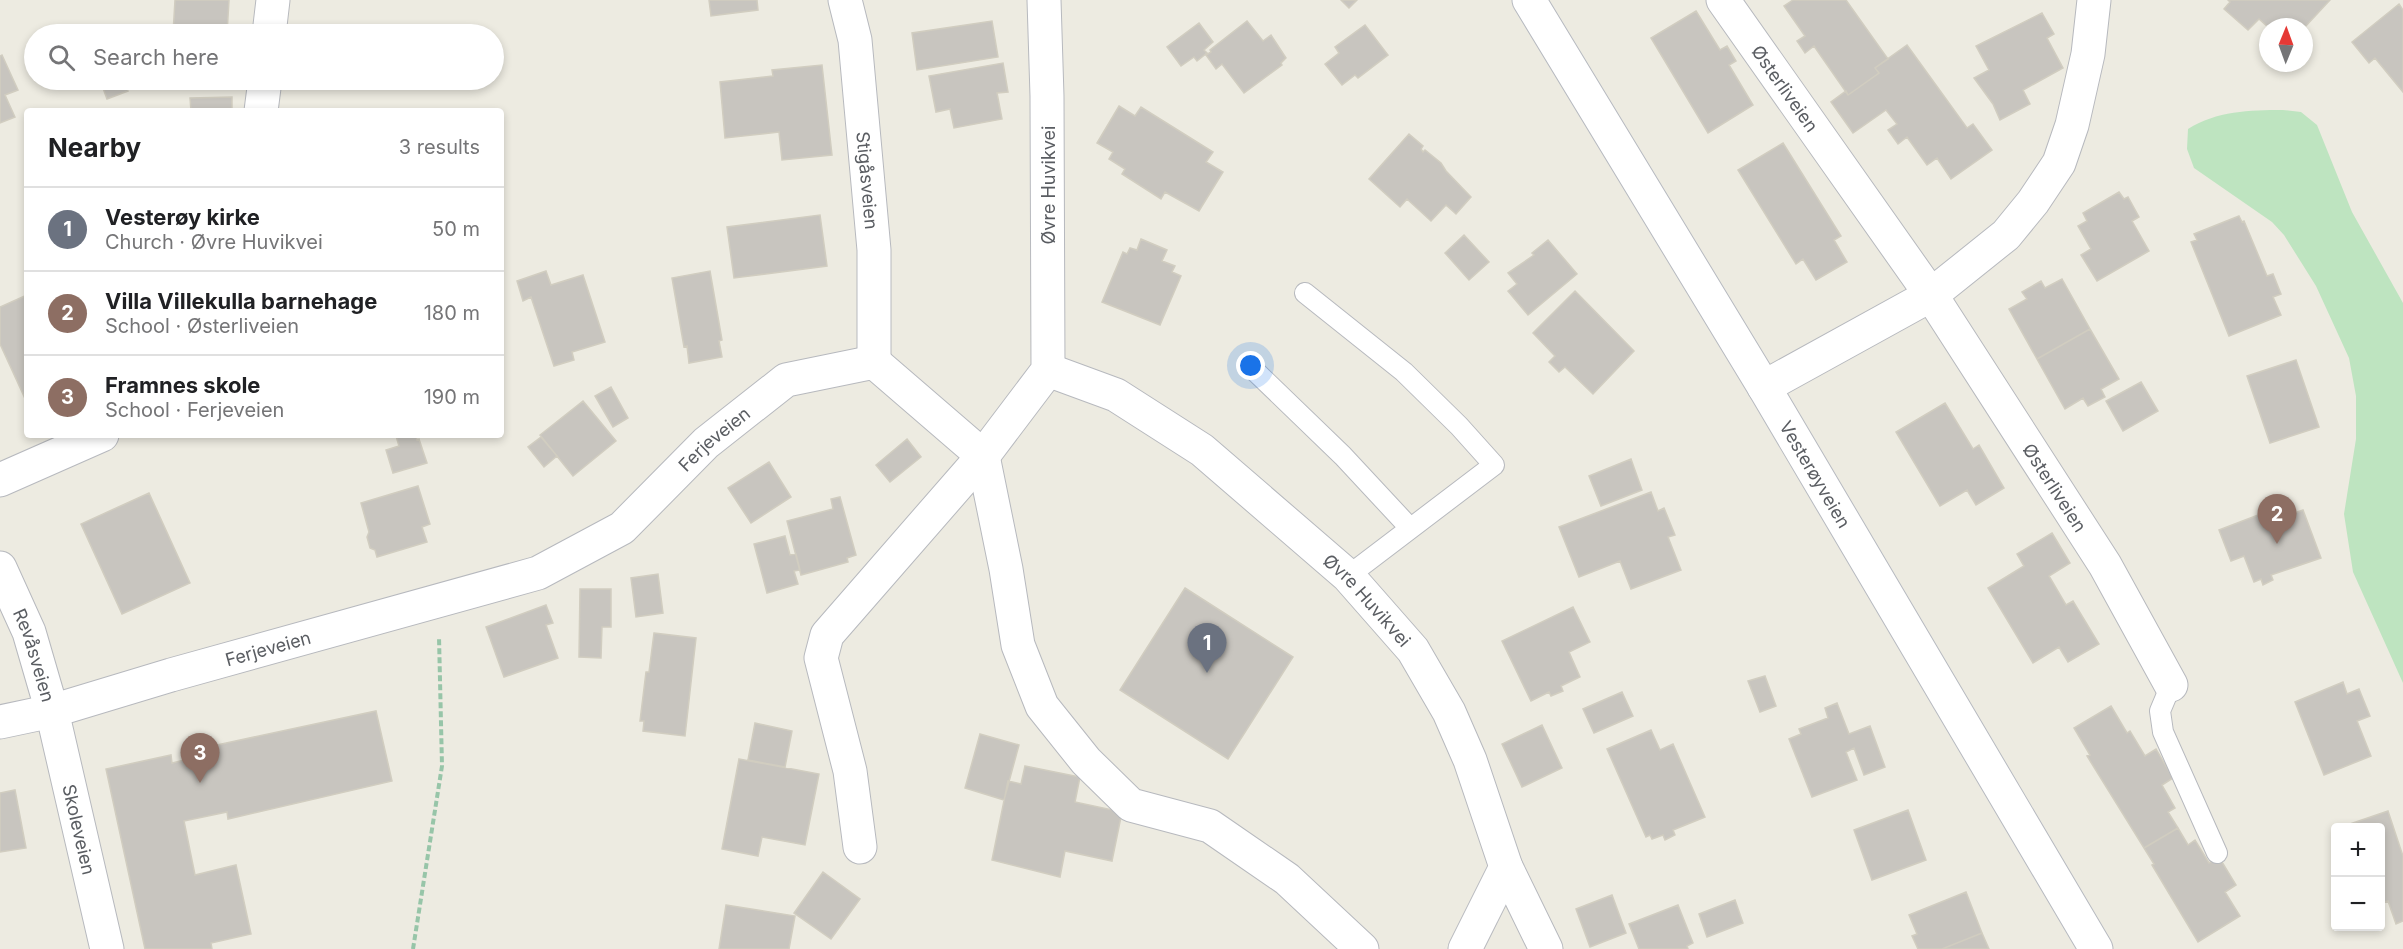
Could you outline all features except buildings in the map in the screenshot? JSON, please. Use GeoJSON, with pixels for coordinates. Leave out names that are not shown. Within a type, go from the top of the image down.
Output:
{"type":"FeatureCollection","features":[{"type":"Feature","properties":{"kind":"street"},"geometry":{"type":"LineString","coordinates":[[270,24],[273,0]]}},
{"type":"Feature","properties":{"kind":"street","name":"Stigåsveien"},"geometry":{"type":"LineString","coordinates":[[845,0],[855,40],[874,250],[874,362]]}},
{"type":"Feature","properties":{"kind":"street","name":"Øvre Huvikvei"},"geometry":{"type":"LineString","coordinates":[[1044,0],[1047,96],[1048,370],[1116,395],[1202,450],[1348,576],[1413,650],[1449,712],[1470,760],[1506,867],[1546,949]]}},
{"type":"Feature","properties":{"kind":"street","name":"Vesterøyveien"},"geometry":{"type":"LineString","coordinates":[[1529,0],[1764,387],[2096,949]]}},
{"type":"Feature","properties":{"kind":"street","name":"Østerliveien"},"geometry":{"type":"LineString","coordinates":[[1723,0],[1931,295],[2105,565],[2171,685]]}},
{"type":"Feature","properties":{"kind":"street"},"geometry":{"type":"LineString","coordinates":[[1764,387],[1931,295],[2006,235],[2033,202],[2059,163],[2072,125],[2088,54],[2094,0]]}},
{"type":"Feature","properties":{"kind":"street"},"geometry":{"type":"LineString","coordinates":[[261,108],[263,90]]}},
{"type":"Feature","properties":{"kind":"street"},"geometry":{"type":"LineString","coordinates":[[874,362],[983,456],[1006,569],[1018,645],[1042,706],[1086,761],[1131,804],[1210,826],[1287,879],[1362,949]]}},
{"type":"Feature","properties":{"kind":"street","name":"Ferjeveien"},"geometry":{"type":"LineString","coordinates":[[0,722],[52,711],[182,672],[538,573],[622,528],[706,443],[786,380],[874,362]]}},
{"type":"Feature","properties":{"kind":"street"},"geometry":{"type":"LineString","coordinates":[[860,847],[850,771],[820,658],[827,635],[983,456],[1048,370]]}},
{"type":"Feature","properties":{"kind":"street"},"geometry":{"type":"LineString","coordinates":[[0,480],[95,438]]}},
{"type":"Feature","properties":{"kind":"street","name":"Revåsveien"},"geometry":{"type":"LineString","coordinates":[[0,568],[29,632],[52,711]]}},
{"type":"Feature","properties":{"kind":"street","name":"Skoleveien"},"geometry":{"type":"LineString","coordinates":[[52,711],[107,949]]}},
{"type":"Feature","properties":{"kind":"street"},"geometry":{"type":"LineString","coordinates":[[1465,949],[1506,867]]}},
{"type":"Feature","properties":{"kind":"lane"},"geometry":{"type":"LineString","coordinates":[[1305,293],[1404,372],[1459,426],[1494,465],[1348,576]]}},
{"type":"Feature","properties":{"kind":"lane"},"geometry":{"type":"LineString","coordinates":[[1256,372],[1343,456],[1410,528]]}},
{"type":"Feature","properties":{"kind":"lane"},"geometry":{"type":"LineString","coordinates":[[2171,685],[2160,711],[2163,732],[2217,853]]}},
{"type":"Feature","properties":{"kind":"path"},"geometry":{"type":"LineString","coordinates":[[413,949],[442,766],[438,602]]}},
{"type":"Feature","properties":{"kind":"green space"},"geometry":{"type":"Polygon","coordinates":[[[2258,110],[2301,112],[2317,125],[2352,212],[2403,303],[2403,683],[2353,572],[2344,514],[2356,439],[2356,396],[2349,358],[2316,286],[2284,235],[2272,222],[2194,168],[2187,149],[2188,129],[2210,118],[2258,110]]]}},
{"type":"Feature","properties":{"kind":"place","name":"Villa Villekulla barnehage"},"geometry":{"type":"Point","coordinates":[2277,544]}},
{"type":"Feature","properties":{"kind":"place","name":"Vesterøy kirke"},"geometry":{"type":"Point","coordinates":[1207,673]}},
{"type":"Feature","properties":{"kind":"place","name":"Framnes skole"},"geometry":{"type":"Point","coordinates":[200,783]}}]}
